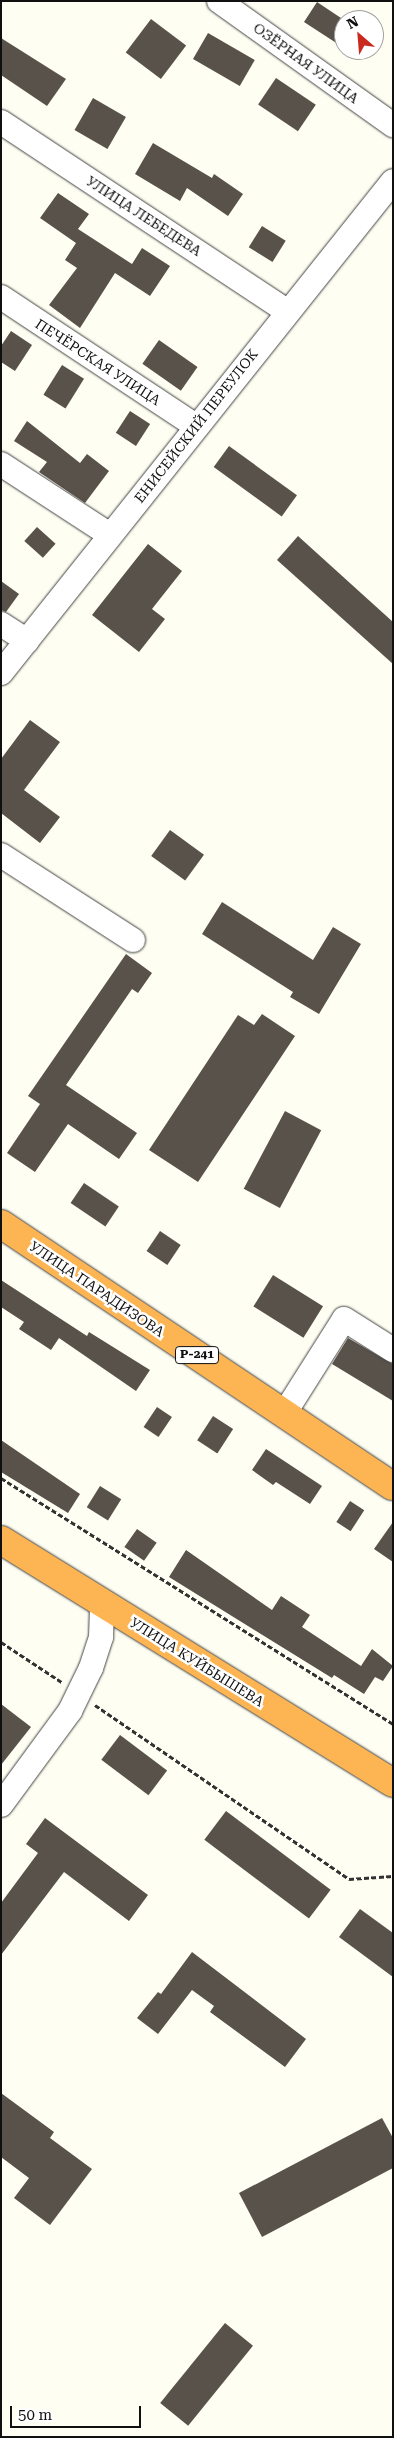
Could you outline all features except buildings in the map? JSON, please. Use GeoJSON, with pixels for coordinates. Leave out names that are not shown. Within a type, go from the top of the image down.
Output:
{"type":"FeatureCollection","features":[{"type":"Feature","properties":{"kind":"highway","name":"УЛИЦА ПАРАДИЗОВА"},"geometry":{"type":"LineString","coordinates":[[1,1224],[393,1486]]}},
{"type":"Feature","properties":{"kind":"highway","name":"УЛИЦА КУЙБЫШЕВА"},"geometry":{"type":"LineString","coordinates":[[1,1540],[393,1783]]}},
{"type":"Feature","properties":{"kind":"street","name":"ОЗЁРНАЯ УЛИЦА"},"geometry":{"type":"LineString","coordinates":[[219,1],[393,125]]}},
{"type":"Feature","properties":{"kind":"street","name":"УЛИЦА ЛЕБЕДЕВА"},"geometry":{"type":"LineString","coordinates":[[1,122],[287,311]]}},
{"type":"Feature","properties":{"kind":"street","name":"ЕНИСЕЙСКИЙ ПЕРЕУЛОК"},"geometry":{"type":"LineString","coordinates":[[1,673],[287,311],[393,181]]}},
{"type":"Feature","properties":{"kind":"street","name":"ПЕЧЁРСКАЯ УЛИЦА"},"geometry":{"type":"LineString","coordinates":[[1,297],[196,426]]}},
{"type":"Feature","properties":{"kind":"street"},"geometry":{"type":"LineString","coordinates":[[1,464],[110,535]]}},
{"type":"Feature","properties":{"kind":"street"},"geometry":{"type":"LineString","coordinates":[[1,624],[27,640]]}},
{"type":"Feature","properties":{"kind":"street"},"geometry":{"type":"LineString","coordinates":[[1,855],[133,940]]}},
{"type":"Feature","properties":{"kind":"street"},"geometry":{"type":"LineString","coordinates":[[284,1414],[344,1319],[393,1350]]}},
{"type":"Feature","properties":{"kind":"street"},"geometry":{"type":"LineString","coordinates":[[1,1806],[70,1711],[101,1637],[102,1603]]}},
{"type":"Feature","properties":{"kind":"path"},"geometry":{"type":"LineString","coordinates":[[1,1478],[393,1724]]}},
{"type":"Feature","properties":{"kind":"path"},"geometry":{"type":"LineString","coordinates":[[1,1642],[349,1879],[393,1876]]}}]}
